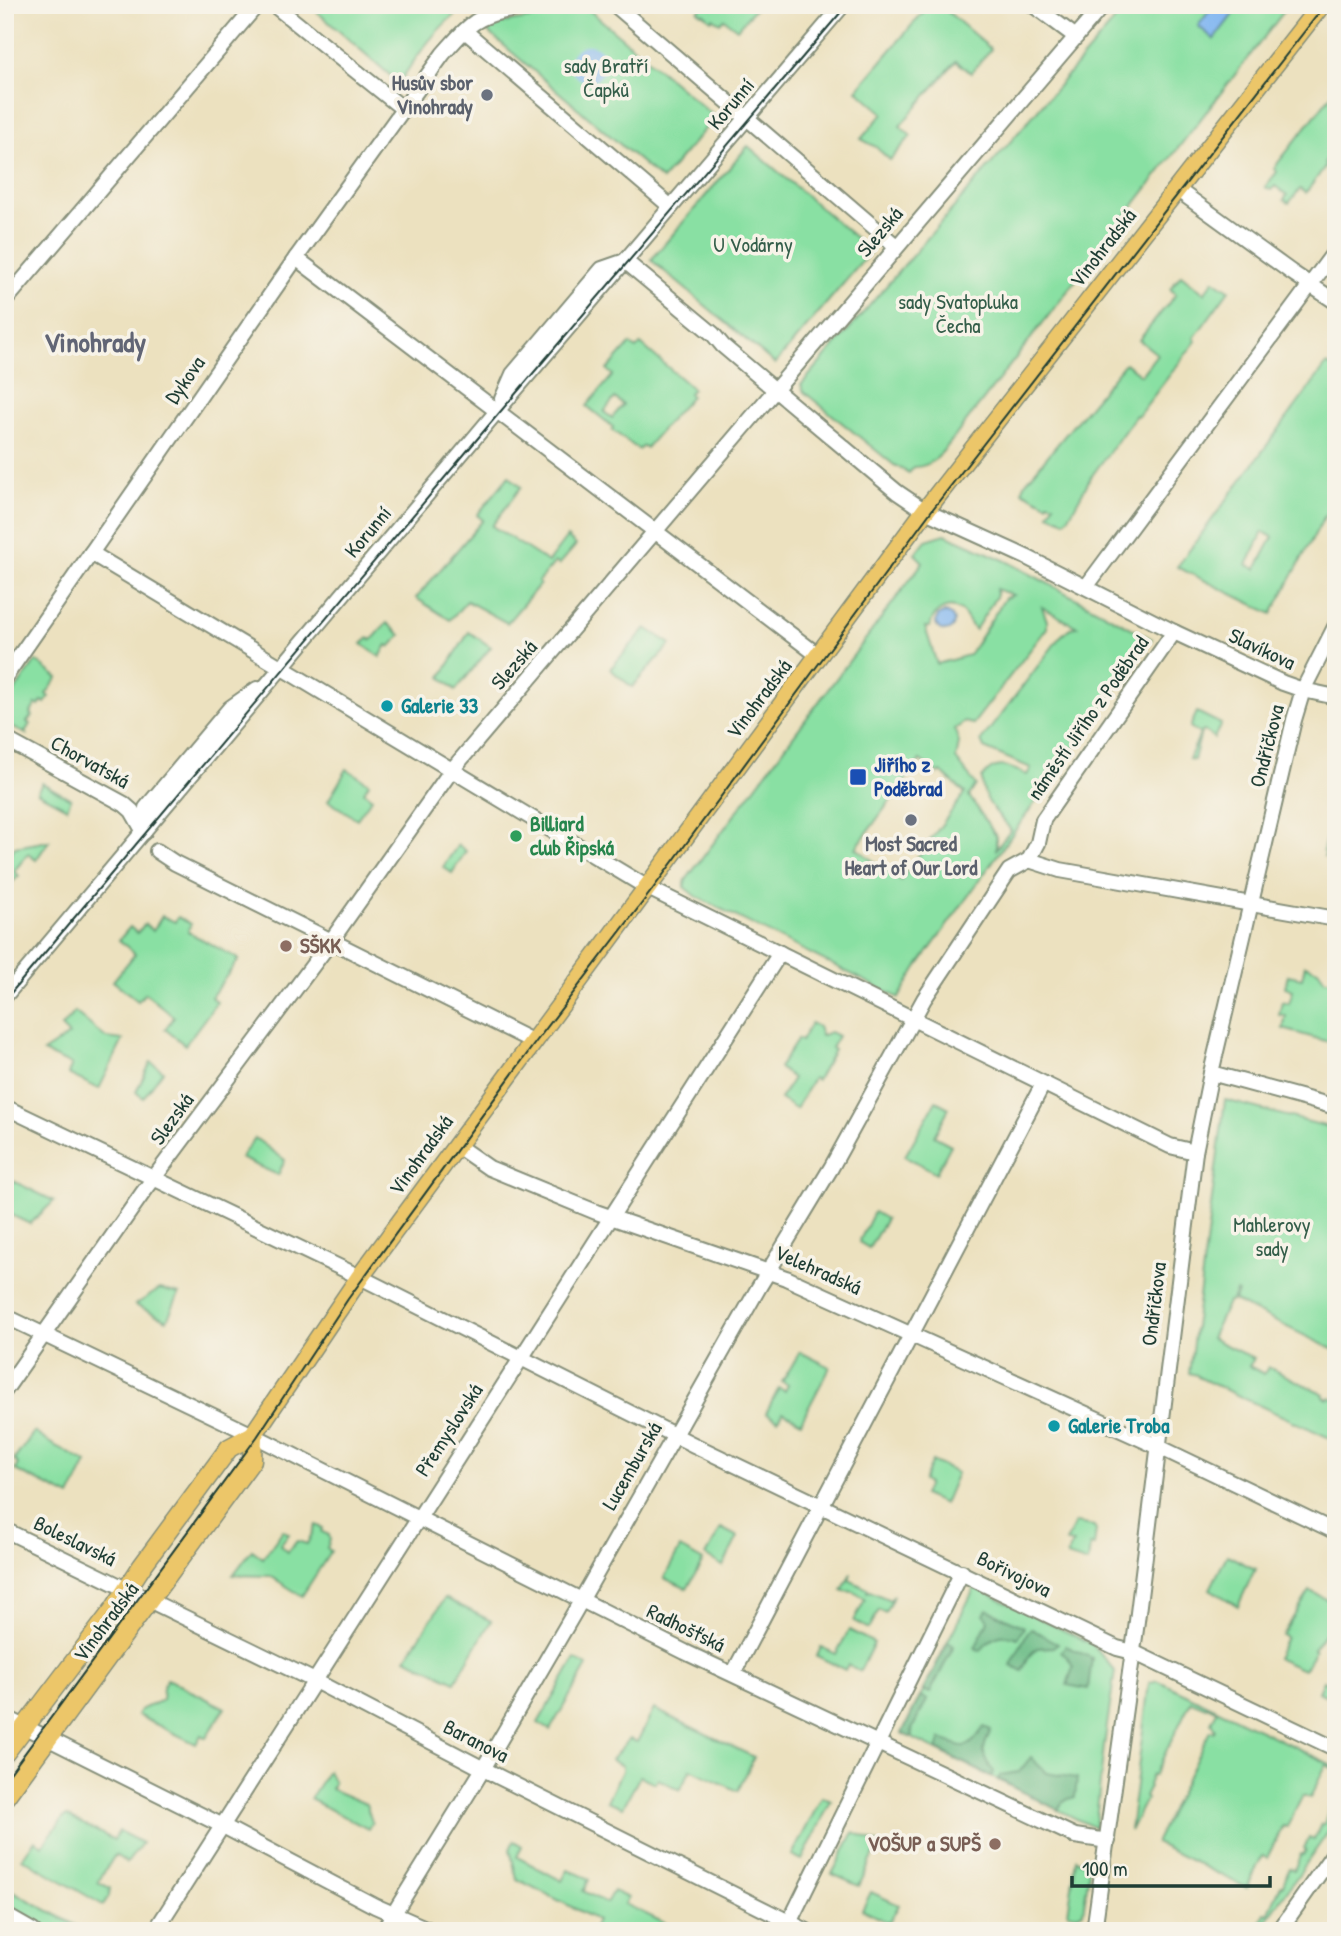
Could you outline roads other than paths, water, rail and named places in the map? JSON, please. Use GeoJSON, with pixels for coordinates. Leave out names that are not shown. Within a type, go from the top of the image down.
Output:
{"type":"FeatureCollection","features":[{"type":"Feature","properties":{"kind":"main road","name":"Vinohradská"},"geometry":{"type":"LineString","coordinates":[[5,1797],[36,1733],[126,1589],[229,1448],[253,1435],[360,1277],[456,1145],[925,511],[1321,5]]}},
{"type":"Feature","properties":{"kind":"main road","name":"Vinohradská"},"geometry":{"type":"LineString","coordinates":[[5,1753],[36,1733],[150,1601],[252,1460],[253,1435]]}},
{"type":"Feature","properties":{"kind":"street"},"geometry":{"type":"LineString","coordinates":[[5,301],[257,5]]}},
{"type":"Feature","properties":{"kind":"street"},"geometry":{"type":"LineString","coordinates":[[274,5],[402,108]]}},
{"type":"Feature","properties":{"kind":"street"},"geometry":{"type":"LineString","coordinates":[[541,5],[489,15],[465,31],[671,207]]}},
{"type":"Feature","properties":{"kind":"street"},"geometry":{"type":"LineString","coordinates":[[615,5],[896,246]]}},
{"type":"Feature","properties":{"kind":"street","name":"Korunní"},"geometry":{"type":"LineString","coordinates":[[7,990],[144,832],[843,5]]}},
{"type":"Feature","properties":{"kind":"street"},"geometry":{"type":"LineString","coordinates":[[1034,5],[1076,37]]}},
{"type":"Feature","properties":{"kind":"street","name":"Slezská"},"geometry":{"type":"LineString","coordinates":[[5,1390],[155,1178],[331,941],[451,771],[1103,5]]}},
{"type":"Feature","properties":{"kind":"street","name":"Dykova"},"geometry":{"type":"LineString","coordinates":[[5,677],[402,108],[443,54],[465,31]]}},
{"type":"Feature","properties":{"kind":"street"},"geometry":{"type":"LineString","coordinates":[[1178,190],[1336,302]]}},
{"type":"Feature","properties":{"kind":"street"},"geometry":{"type":"LineString","coordinates":[[1086,587],[1336,250]]}},
{"type":"Feature","properties":{"kind":"street"},"geometry":{"type":"LineString","coordinates":[[296,258],[819,656]]}},
{"type":"Feature","properties":{"kind":"street"},"geometry":{"type":"LineString","coordinates":[[625,261],[897,492],[925,511]]}},
{"type":"Feature","properties":{"kind":"street","name":"náměstí Jiřího z Poděbrad"},"geometry":{"type":"LineString","coordinates":[[925,511],[1026,556],[1174,632],[1043,820],[1038,843],[1029,860]]}},
{"type":"Feature","properties":{"kind":"street"},"geometry":{"type":"LineString","coordinates":[[91,553],[648,888],[1170,1146],[1195,1152]]}},
{"type":"Feature","properties":{"kind":"street","name":"Ondříčkova"},"geometry":{"type":"LineString","coordinates":[[1094,1931],[1133,1652],[1195,1152],[1211,1073],[1303,690],[1336,625]]}},
{"type":"Feature","properties":{"kind":"street","name":"Slavíkova"},"geometry":{"type":"LineString","coordinates":[[1174,632],[1303,690],[1336,697]]}},
{"type":"Feature","properties":{"kind":"street","name":"Chorvatská"},"geometry":{"type":"LineString","coordinates":[[5,739],[124,804],[132,811],[144,832]]}},
{"type":"Feature","properties":{"kind":"street"},"geometry":{"type":"LineString","coordinates":[[157,851],[175,863],[533,1041]]}},
{"type":"Feature","properties":{"kind":"street"},"geometry":{"type":"LineString","coordinates":[[913,1020],[945,966],[1009,871],[1029,860],[1060,870],[1336,919]]}},
{"type":"Feature","properties":{"kind":"street","name":"Přemyslovská"},"geometry":{"type":"LineString","coordinates":[[155,1931],[780,953]]}},
{"type":"Feature","properties":{"kind":"street","name":"Lucemburská"},"geometry":{"type":"LineString","coordinates":[[383,1931],[483,1769],[831,1168],[913,1020]]}},
{"type":"Feature","properties":{"kind":"street"},"geometry":{"type":"LineString","coordinates":[[1211,1073],[1336,1107]]}},
{"type":"Feature","properties":{"kind":"street"},"geometry":{"type":"LineString","coordinates":[[733,1674],[1043,1084]]}},
{"type":"Feature","properties":{"kind":"street","name":"Bořivojova"},"geometry":{"type":"LineString","coordinates":[[5,1107],[360,1277],[675,1435],[1117,1648],[1133,1652],[1336,1749]]}},
{"type":"Feature","properties":{"kind":"street","name":"Velehradská"},"geometry":{"type":"LineString","coordinates":[[456,1145],[489,1168],[610,1217],[769,1271],[1159,1447],[1336,1532]]}},
{"type":"Feature","properties":{"kind":"street","name":"Radhošťská"},"geometry":{"type":"LineString","coordinates":[[5,1316],[253,1435],[733,1674],[1075,1836],[1108,1841]]}},
{"type":"Feature","properties":{"kind":"street","name":"Boleslavská"},"geometry":{"type":"LineString","coordinates":[[5,1530],[126,1589]]}},
{"type":"Feature","properties":{"kind":"street"},"geometry":{"type":"LineString","coordinates":[[787,1926],[962,1572]]}},
{"type":"Feature","properties":{"kind":"street","name":"Baranova"},"geometry":{"type":"LineString","coordinates":[[126,1589],[315,1681],[787,1926],[807,1931]]}},
{"type":"Feature","properties":{"kind":"street"},"geometry":{"type":"LineString","coordinates":[[5,1717],[375,1906],[432,1931]]}},
{"type":"Feature","properties":{"kind":"street"},"geometry":{"type":"LineString","coordinates":[[1279,1931],[1336,1850]]}},
{"type":"Feature","properties":{"kind":"street"},"geometry":{"type":"LineString","coordinates":[[5,1915],[33,1931]]}},
{"type":"Feature","properties":{"kind":"water"},"geometry":{"type":"Polygon","coordinates":[[[1214,5],[1240,5],[1214,39],[1198,26],[1214,5]]]}},
{"type":"Feature","properties":{"kind":"water"},"geometry":{"type":"Polygon","coordinates":[[[941,613],[949,613],[954,622],[952,629],[941,631],[936,626],[936,618],[941,613]]]}},
{"type":"Feature","properties":{"kind":"waterway"},"geometry":{"type":"LineString","coordinates":[[588,52],[596,55],[599,63],[596,71],[588,74],[580,71],[577,63],[580,55],[588,52]]}},
{"type":"Feature","properties":{"kind":"tram line"},"geometry":{"type":"LineString","coordinates":[[5,1000],[847,5]]}},
{"type":"Feature","properties":{"kind":"tram line"},"geometry":{"type":"LineString","coordinates":[[5,1780],[257,1437],[348,1299],[535,1043],[652,890],[932,510],[1325,5]]}},
{"type":"Feature","properties":{"kind":"tram line"},"geometry":{"type":"LineString","coordinates":[[5,1923],[20,1931]]}},
{"type":"Feature","properties":{"kind":"place","name":"Husův sbor Vinohrady"},"geometry":{"type":"Point","coordinates":[487,95]}},
{"type":"Feature","properties":{"kind":"place","name":"Galerie 33"},"geometry":{"type":"Point","coordinates":[387,706]}},
{"type":"Feature","properties":{"kind":"place","name":"Jiřího z Poděbrad"},"geometry":{"type":"Point","coordinates":[858,777]}},
{"type":"Feature","properties":{"kind":"place","name":"Most Sacred Heart of Our Lord"},"geometry":{"type":"Point","coordinates":[911,820]}},
{"type":"Feature","properties":{"kind":"place","name":"Billiard club Řipská"},"geometry":{"type":"Point","coordinates":[516,836]}},
{"type":"Feature","properties":{"kind":"place","name":"SŠKK"},"geometry":{"type":"Point","coordinates":[286,946]}},
{"type":"Feature","properties":{"kind":"place","name":"Galerie Troba"},"geometry":{"type":"Point","coordinates":[1054,1426]}},
{"type":"Feature","properties":{"kind":"place","name":"VOŠUP a SUPŠ"},"geometry":{"type":"Point","coordinates":[995,1844]}},
{"type":"Feature","properties":{"kind":"district","name":"Vinohrady"},"geometry":{"type":"Point","coordinates":[95,342]}},
{"type":"Feature","properties":{"kind":"park label","name":"sady Bratří Čapků"},"geometry":{"type":"Point","coordinates":[606,78]}},
{"type":"Feature","properties":{"kind":"park label","name":"U Vodárny"},"geometry":{"type":"Point","coordinates":[753,245]}},
{"type":"Feature","properties":{"kind":"park label","name":"sady Svatopluka Čecha"},"geometry":{"type":"Point","coordinates":[958,314]}},
{"type":"Feature","properties":{"kind":"park label","name":"Mahlerovy sady"},"geometry":{"type":"Point","coordinates":[1272,1237]}}]}
